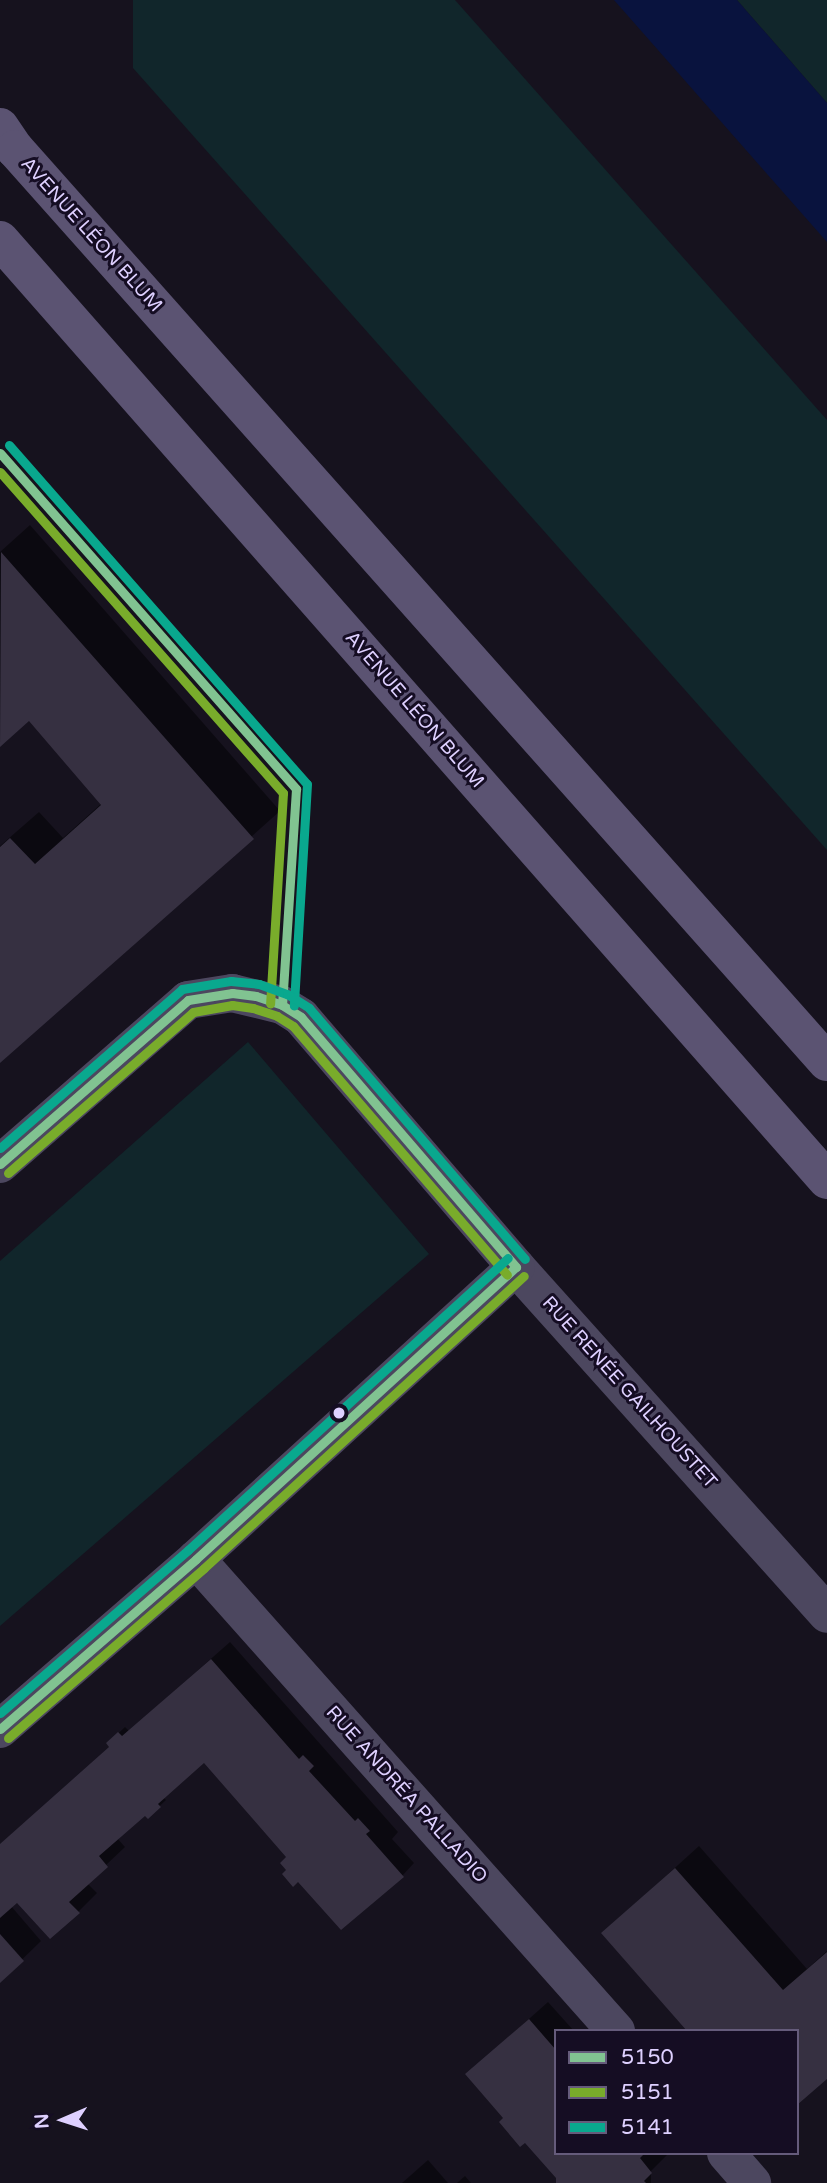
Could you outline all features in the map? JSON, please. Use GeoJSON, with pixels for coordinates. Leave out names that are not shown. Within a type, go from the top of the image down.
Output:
{"type":"FeatureCollection","features":[{"type":"Feature","properties":{"kind":"main road","name":"AVENUE LÉON BLUM"},"geometry":{"type":"LineString","coordinates":[[0,127],[24,160],[827,1062]]}},
{"type":"Feature","properties":{"kind":"main road","name":"AVENUE LÉON BLUM"},"geometry":{"type":"LineString","coordinates":[[0,240],[827,1180]]}},
{"type":"Feature","properties":{"kind":"street","name":"RUE RENÉE GAILHOUSTET"},"geometry":{"type":"LineString","coordinates":[[0,1164],[188,1000],[211,994],[256,996],[282,1005],[301,1017],[516,1267],[827,1614]]}},
{"type":"Feature","properties":{"kind":"street"},"geometry":{"type":"LineString","coordinates":[[0,1729],[197,1559],[516,1267]]}},
{"type":"Feature","properties":{"kind":"street","name":"RUE ANDRÉA PALLADIO"},"geometry":{"type":"LineString","coordinates":[[197,1559],[615,2029]]}},
{"type":"Feature","properties":{"kind":"street"},"geometry":{"type":"LineString","coordinates":[[728,2155],[752,2183]]}},
{"type":"Feature","properties":{"kind":"green space"},"geometry":{"type":"Polygon","coordinates":[[[133,0],[455,0],[827,420],[827,850],[133,68],[133,0]]]}},
{"type":"Feature","properties":{"kind":"green space"},"geometry":{"type":"Polygon","coordinates":[[[737,0],[827,0],[827,103],[737,0]]]}},
{"type":"Feature","properties":{"kind":"green space"},"geometry":{"type":"Polygon","coordinates":[[[248,1042],[429,1254],[0,1626],[0,1261],[248,1042]]]}},
{"type":"Feature","properties":{"kind":"shaded area"},"geometry":{"type":"Polygon","coordinates":[[[614,0],[737,0],[827,103],[827,242],[614,0]]]}},
{"type":"Feature","properties":{"kind":"building"},"geometry":{"type":"Polygon","coordinates":[[[1,552],[254,839],[0,1063],[0,847],[10,838],[35,864],[101,805],[29,721],[0,747],[1,552]]]}},
{"type":"Feature","properties":{"kind":"building"},"geometry":{"type":"Polygon","coordinates":[[[211,1659],[299,1759],[303,1755],[314,1766],[309,1771],[355,1821],[358,1818],[370,1831],[366,1834],[404,1877],[341,1930],[298,1882],[293,1887],[282,1874],[286,1870],[280,1863],[286,1857],[204,1763],[158,1804],[161,1807],[148,1819],[145,1816],[99,1856],[108,1867],[69,1902],[80,1913],[50,1939],[17,1903],[0,1918],[0,1844],[109,1747],[106,1743],[118,1732],[122,1736],[211,1659]]]}},
{"type":"Feature","properties":{"kind":"building"},"geometry":{"type":"Polygon","coordinates":[[[675,1868],[783,1990],[827,1952],[827,2079],[799,2103],[799,2029],[685,2029],[601,1933],[675,1868]]]}},
{"type":"Feature","properties":{"kind":"building"},"geometry":{"type":"Polygon","coordinates":[[[0,1934],[24,1961],[0,1983],[0,1934]]]}},
{"type":"Feature","properties":{"kind":"building"},"geometry":{"type":"Polygon","coordinates":[[[529,2019],[554,2048],[554,2155],[643,2155],[640,2158],[652,2173],[644,2181],[646,2183],[556,2183],[556,2178],[525,2143],[520,2147],[499,2122],[503,2118],[465,2074],[529,2019]]]}},
{"type":"Feature","properties":{"kind":"transit line","name":"5141"},"geometry":{"type":"LineString","coordinates":[[9,445],[307,784],[294,1006]]}},
{"type":"Feature","properties":{"kind":"transit line","name":"5150"},"geometry":{"type":"LineString","coordinates":[[0,453],[296,789],[282,1005]]}},
{"type":"Feature","properties":{"kind":"transit line","name":"5151"},"geometry":{"type":"LineString","coordinates":[[0,472],[283,793],[270,1004]]}},
{"type":"Feature","properties":{"kind":"transit line","name":"5141"},"geometry":{"type":"LineString","coordinates":[[0,1148],[182,989],[231,981],[259,984],[287,994],[309,1008],[525,1259]]}},
{"type":"Feature","properties":{"kind":"transit line","name":"5150"},"geometry":{"type":"LineString","coordinates":[[0,1164],[188,1000],[232,993],[256,996],[282,1005],[301,1017],[516,1267]]}},
{"type":"Feature","properties":{"kind":"transit line","name":"5151"},"geometry":{"type":"LineString","coordinates":[[8,1173],[193,1012],[232,1005],[253,1008],[277,1016],[293,1026],[507,1275]]}},
{"type":"Feature","properties":{"kind":"transit line","name":"5141"},"geometry":{"type":"LineString","coordinates":[[0,1713],[188,1550],[508,1258]]}},
{"type":"Feature","properties":{"kind":"transit line","name":"5150"},"geometry":{"type":"LineString","coordinates":[[0,1729],[196,1559],[516,1267]]}},
{"type":"Feature","properties":{"kind":"transit line","name":"5151"},"geometry":{"type":"LineString","coordinates":[[8,1738],[204,1568],[524,1276]]}}]}
